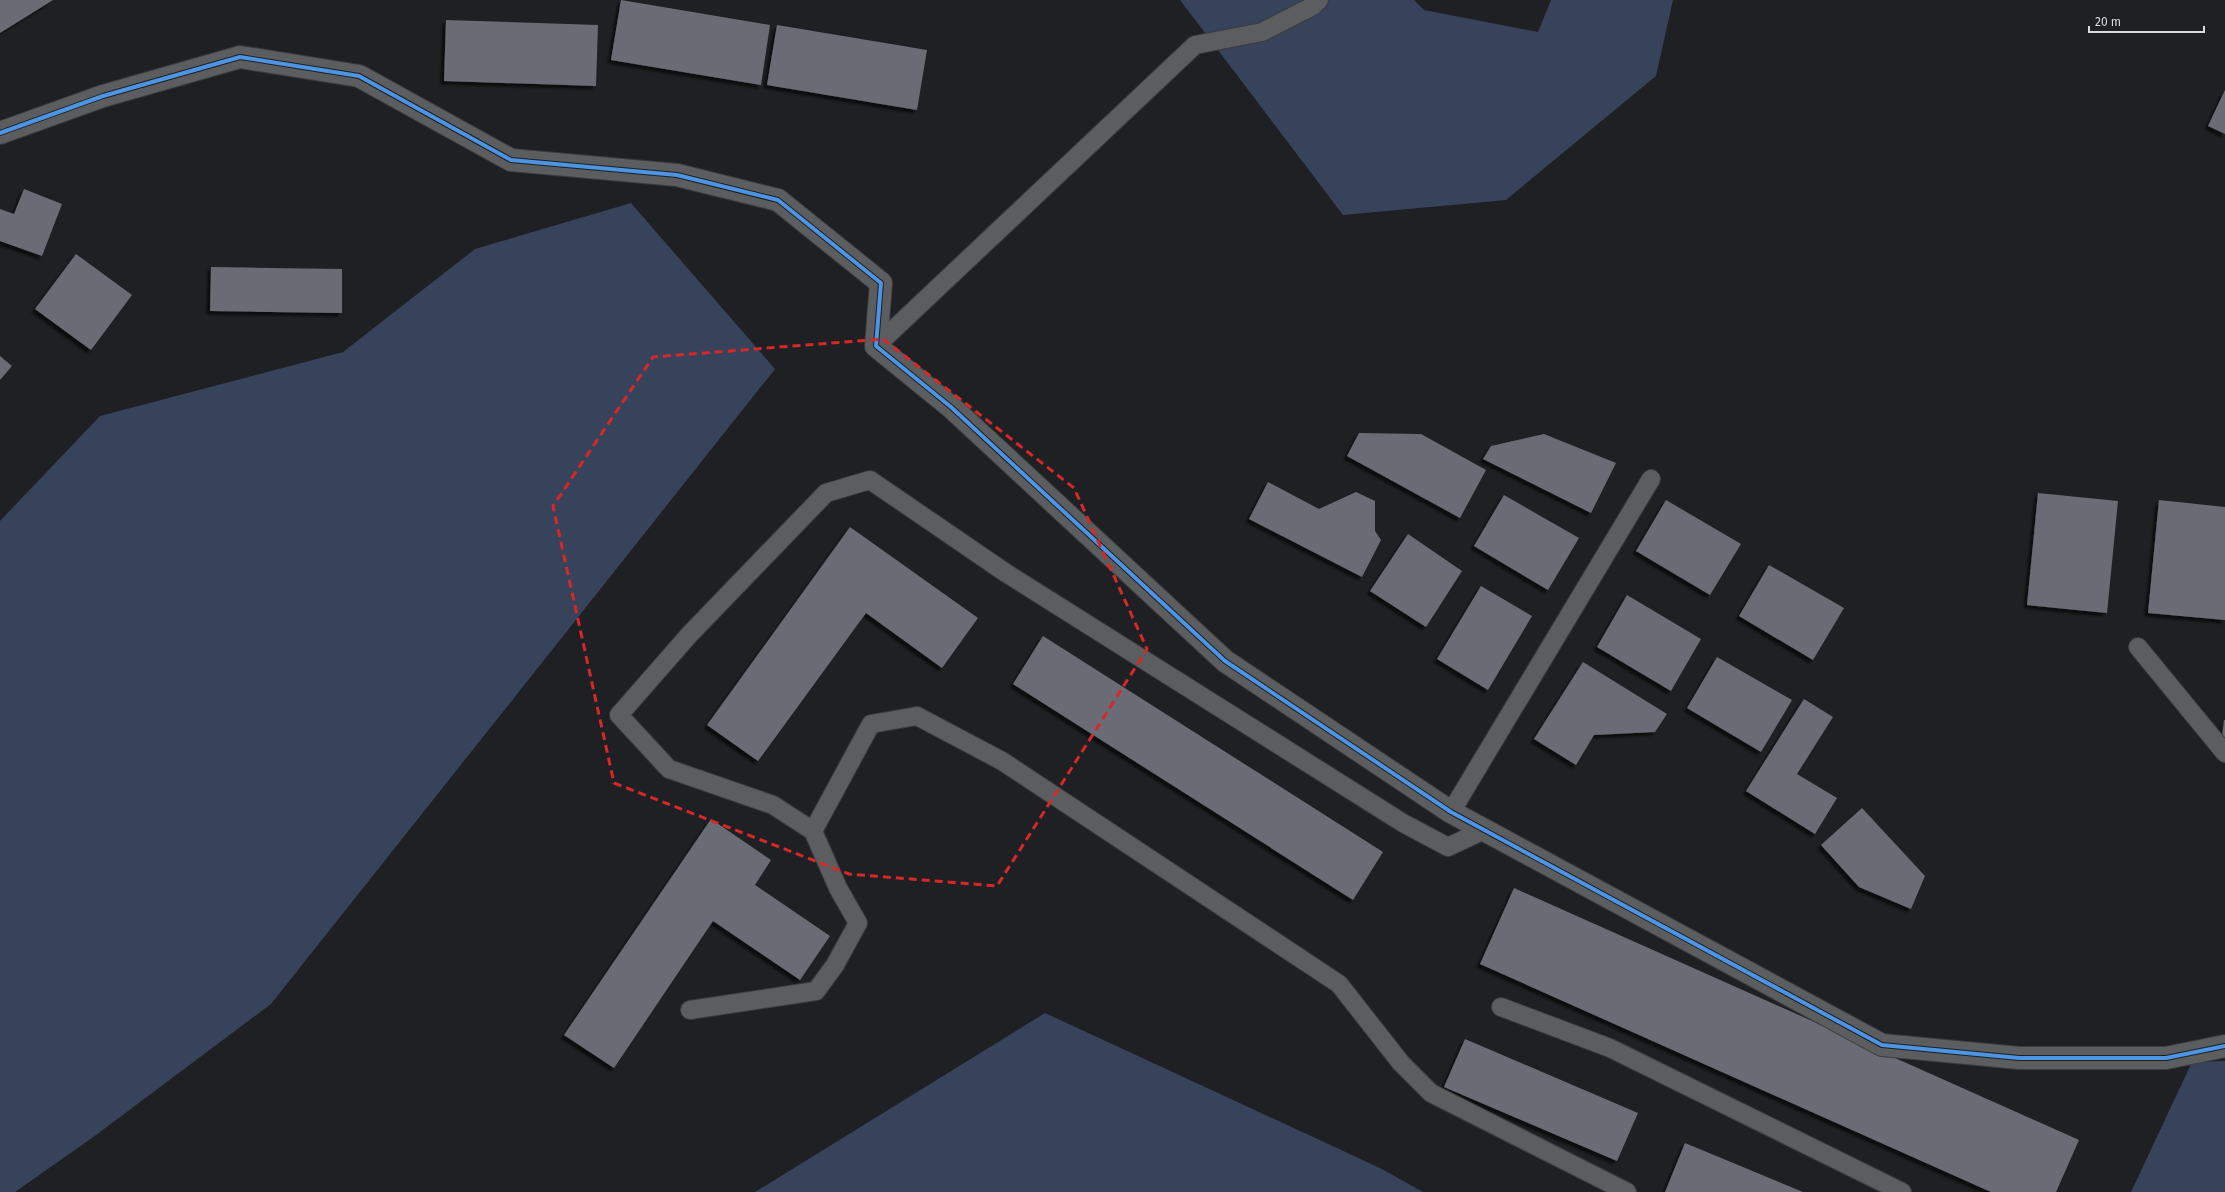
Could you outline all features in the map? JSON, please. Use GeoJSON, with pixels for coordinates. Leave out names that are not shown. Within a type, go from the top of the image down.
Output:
{"type":"FeatureCollection","features":[{"type":"Feature","properties":{"kind":"street"},"geometry":{"type":"LineString","coordinates":[[0,133],[103,96],[240,57],[359,76],[511,160],[677,176],[778,200],[881,283],[876,346],[951,407],[1225,661],[1451,812],[1882,1045],[2020,1058],[2166,1058],[2225,1046]]}},
{"type":"Feature","properties":{"kind":"lane"},"geometry":{"type":"LineString","coordinates":[[876,346],[1195,45],[1262,32],[1313,6],[1319,0]]}},
{"type":"Feature","properties":{"kind":"lane"},"geometry":{"type":"LineString","coordinates":[[1451,812],[1651,479]]}},
{"type":"Feature","properties":{"kind":"lane"},"geometry":{"type":"LineString","coordinates":[[690,1010],[816,991],[836,965],[858,923],[838,888],[813,831],[773,805],[669,769],[619,716],[689,635],[826,493],[870,480],[1006,573],[1403,823],[1448,847],[1484,830]]}},
{"type":"Feature","properties":{"kind":"lane"},"geometry":{"type":"LineString","coordinates":[[2138,647],[2225,752]]}},
{"type":"Feature","properties":{"kind":"lane"},"geometry":{"type":"LineString","coordinates":[[813,831],[871,724],[917,716],[1002,761],[1339,984],[1401,1063],[1431,1093],[1627,1192]]}},
{"type":"Feature","properties":{"kind":"lane"},"geometry":{"type":"LineString","coordinates":[[1501,1007],[1610,1048],[1902,1192]]}},
{"type":"Feature","properties":{"kind":"highlighted area"},"geometry":{"type":"Polygon","coordinates":[[[883,339],[1074,488],[1147,649],[997,886],[849,874],[614,783],[553,506],[653,357],[883,339]]]}},
{"type":"Feature","properties":{"kind":"shaded area"},"geometry":{"type":"Polygon","coordinates":[[[1180,0],[1414,0],[1424,10],[1538,32],[1551,0],[1673,0],[1656,76],[1506,200],[1343,215],[1180,0]]]}},
{"type":"Feature","properties":{"kind":"shaded area"},"geometry":{"type":"Polygon","coordinates":[[[631,203],[775,369],[271,1004],[92,1138],[15,1192],[0,1192],[0,521],[100,416],[343,352],[475,249],[631,203]]]}},
{"type":"Feature","properties":{"kind":"shaded area"},"geometry":{"type":"Polygon","coordinates":[[[1045,1013],[1380,1168],[1423,1192],[755,1192],[1045,1013]]]}},
{"type":"Feature","properties":{"kind":"shaded area"},"geometry":{"type":"Polygon","coordinates":[[[2225,1061],[2225,1192],[2131,1192],[2192,1062],[2225,1061]]]}},
{"type":"Feature","properties":{"kind":"building"},"geometry":{"type":"Polygon","coordinates":[[[0,0],[53,0],[0,33],[0,0]]]}},
{"type":"Feature","properties":{"kind":"building"},"geometry":{"type":"Polygon","coordinates":[[[621,0],[770,25],[761,85],[611,60],[621,0]]]}},
{"type":"Feature","properties":{"kind":"building"},"geometry":{"type":"Polygon","coordinates":[[[446,20],[598,25],[596,86],[444,81],[446,20]]]}},
{"type":"Feature","properties":{"kind":"building"},"geometry":{"type":"Polygon","coordinates":[[[777,25],[927,50],[917,110],[767,85],[777,25]]]}},
{"type":"Feature","properties":{"kind":"building"},"geometry":{"type":"Polygon","coordinates":[[[2225,90],[2225,134],[2208,126],[2225,90]]]}},
{"type":"Feature","properties":{"kind":"building"},"geometry":{"type":"Polygon","coordinates":[[[24,189],[62,204],[42,256],[0,241],[0,209],[14,214],[24,189]]]}},
{"type":"Feature","properties":{"kind":"building"},"geometry":{"type":"Polygon","coordinates":[[[76,254],[132,295],[91,350],[35,309],[76,254]]]}},
{"type":"Feature","properties":{"kind":"building"},"geometry":{"type":"Polygon","coordinates":[[[211,267],[342,269],[342,313],[210,311],[211,267]]]}},
{"type":"Feature","properties":{"kind":"building"},"geometry":{"type":"Polygon","coordinates":[[[0,356],[12,366],[0,380],[0,356]]]}},
{"type":"Feature","properties":{"kind":"building"},"geometry":{"type":"Polygon","coordinates":[[[1359,433],[1421,434],[1486,470],[1460,518],[1347,456],[1359,433]]]}},
{"type":"Feature","properties":{"kind":"building"},"geometry":{"type":"Polygon","coordinates":[[[1544,434],[1616,463],[1591,513],[1483,459],[1491,446],[1544,434]]]}},
{"type":"Feature","properties":{"kind":"building"},"geometry":{"type":"Polygon","coordinates":[[[1268,482],[1319,509],[1356,492],[1375,501],[1375,531],[1381,540],[1362,577],[1249,519],[1268,482]]]}},
{"type":"Feature","properties":{"kind":"building"},"geometry":{"type":"Polygon","coordinates":[[[2038,493],[2118,501],[2107,613],[2027,605],[2038,493]]]}},
{"type":"Feature","properties":{"kind":"building"},"geometry":{"type":"Polygon","coordinates":[[[1504,495],[1579,538],[1548,590],[1474,546],[1504,495]]]}},
{"type":"Feature","properties":{"kind":"building"},"geometry":{"type":"Polygon","coordinates":[[[1666,500],[1741,544],[1710,595],[1636,551],[1666,500]]]}},
{"type":"Feature","properties":{"kind":"building"},"geometry":{"type":"Polygon","coordinates":[[[2159,500],[2225,507],[2225,620],[2148,613],[2159,500]]]}},
{"type":"Feature","properties":{"kind":"building"},"geometry":{"type":"Polygon","coordinates":[[[850,527],[978,618],[942,668],[866,613],[758,761],[707,725],[850,527]]]}},
{"type":"Feature","properties":{"kind":"building"},"geometry":{"type":"Polygon","coordinates":[[[1408,534],[1462,571],[1426,627],[1370,591],[1408,534]]]}},
{"type":"Feature","properties":{"kind":"building"},"geometry":{"type":"Polygon","coordinates":[[[1769,565],[1844,608],[1813,660],[1739,616],[1769,565]]]}},
{"type":"Feature","properties":{"kind":"building"},"geometry":{"type":"Polygon","coordinates":[[[1481,586],[1532,616],[1488,690],[1437,659],[1481,586]]]}},
{"type":"Feature","properties":{"kind":"building"},"geometry":{"type":"Polygon","coordinates":[[[1627,595],[1701,639],[1671,691],[1597,647],[1627,595]]]}},
{"type":"Feature","properties":{"kind":"building"},"geometry":{"type":"Polygon","coordinates":[[[1043,636],[1383,852],[1353,900],[1013,684],[1043,636]]]}},
{"type":"Feature","properties":{"kind":"building"},"geometry":{"type":"Polygon","coordinates":[[[1717,657],[1792,700],[1761,752],[1687,708],[1717,657]]]}},
{"type":"Feature","properties":{"kind":"building"},"geometry":{"type":"Polygon","coordinates":[[[1583,662],[1667,714],[1655,732],[1594,735],[1576,765],[1534,739],[1583,662]]]}},
{"type":"Feature","properties":{"kind":"building"},"geometry":{"type":"Polygon","coordinates":[[[1804,699],[1833,717],[1797,774],[1837,798],[1815,834],[1746,791],[1804,699]]]}},
{"type":"Feature","properties":{"kind":"building"},"geometry":{"type":"Polygon","coordinates":[[[2224,720],[2225,737],[2222,737],[2224,720]]]}},
{"type":"Feature","properties":{"kind":"building"},"geometry":{"type":"Polygon","coordinates":[[[1862,808],[1925,876],[1911,909],[1859,887],[1821,845],[1862,808]]]}},
{"type":"Feature","properties":{"kind":"building"},"geometry":{"type":"Polygon","coordinates":[[[711,819],[771,860],[755,885],[830,936],[800,980],[713,921],[614,1068],[564,1035],[711,819]]]}},
{"type":"Feature","properties":{"kind":"building"},"geometry":{"type":"Polygon","coordinates":[[[1514,888],[2079,1140],[2056,1192],[1991,1192],[1480,964],[1514,888]]]}},
{"type":"Feature","properties":{"kind":"building"},"geometry":{"type":"Polygon","coordinates":[[[1465,1039],[1638,1113],[1617,1161],[1444,1087],[1465,1039]]]}},
{"type":"Feature","properties":{"kind":"building"},"geometry":{"type":"Polygon","coordinates":[[[1685,1143],[1803,1192],[1665,1192],[1685,1143]]]}},
{"type":"Feature","properties":{"kind":"cycle path"},"geometry":{"type":"LineString","coordinates":[[0,133],[103,96],[240,57],[359,76],[511,160],[677,175],[778,200],[881,283],[876,346],[951,407],[1225,661],[1451,812],[1882,1045],[2019,1058],[2166,1058],[2225,1046]]}}]}
